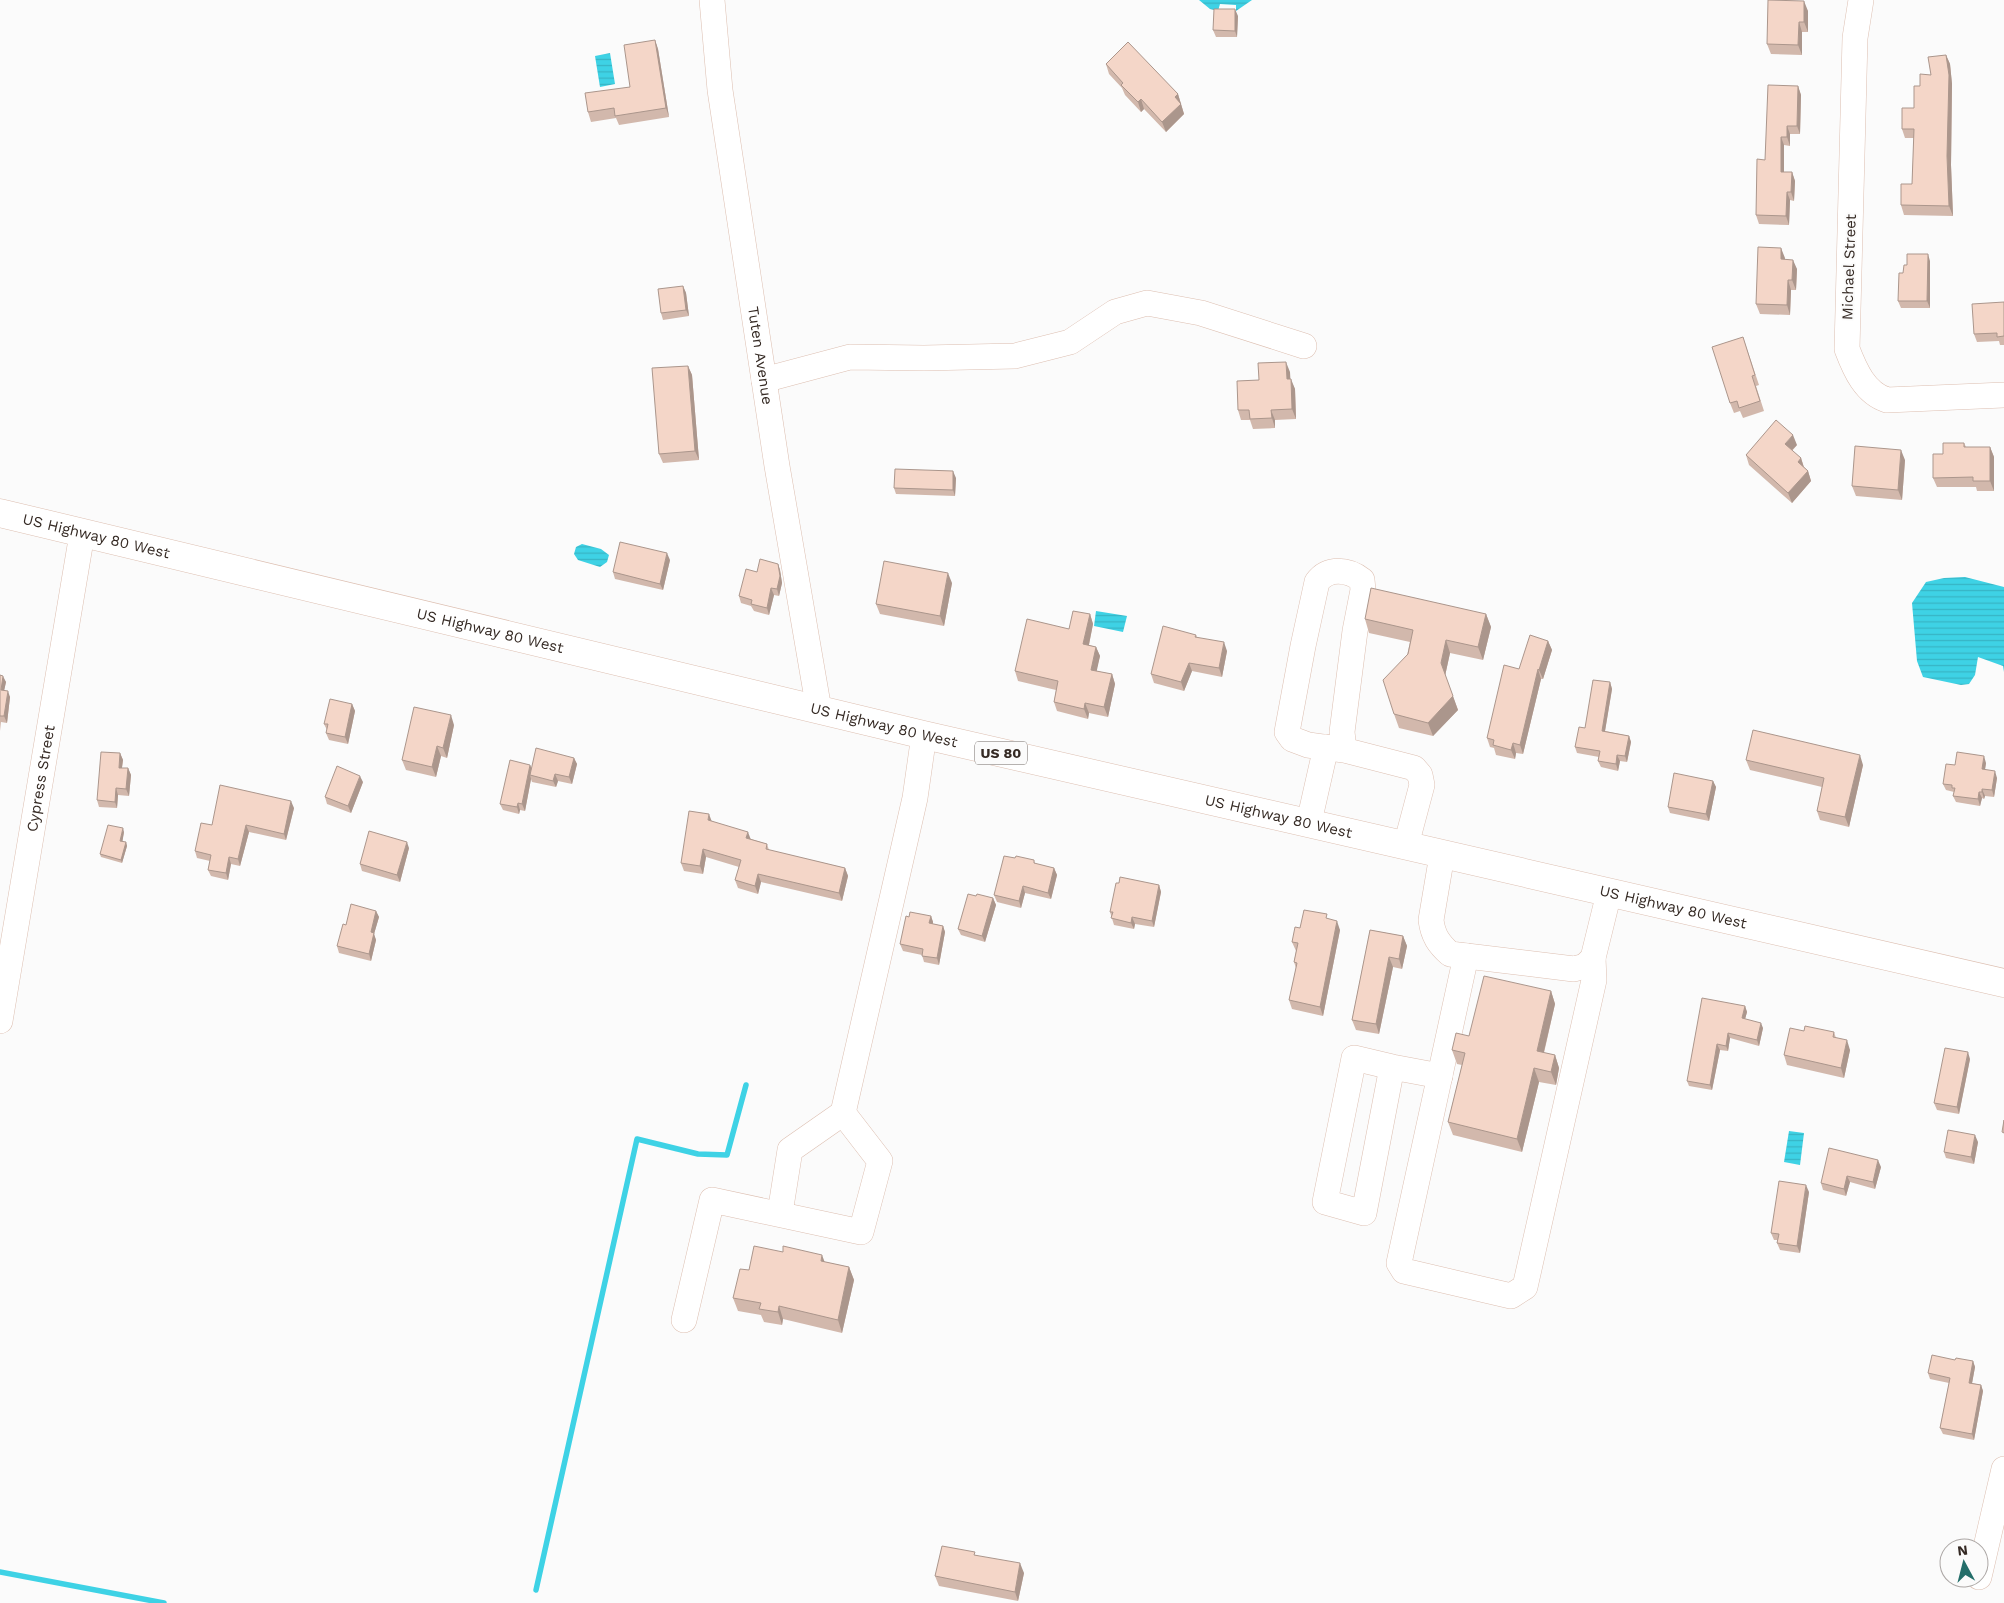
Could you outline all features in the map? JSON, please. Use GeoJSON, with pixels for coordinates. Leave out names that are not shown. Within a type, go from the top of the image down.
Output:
{"type":"FeatureCollection","features":[{"type":"Feature","properties":{"kind":"main road","name":"US Highway 80 West"},"geometry":{"type":"LineString","coordinates":[[0,514],[924,735],[2004,983]]}},
{"type":"Feature","properties":{"kind":"street","name":"Tuten Avenue"},"geometry":{"type":"LineString","coordinates":[[712,0],[720,90],[764,380],[819,710]]}},
{"type":"Feature","properties":{"kind":"street","name":"Michael Street"},"geometry":{"type":"LineString","coordinates":[[1861,0],[1855,38],[1847,350],[1865,385],[1876,397],[1887,400],[2004,395]]}},
{"type":"Feature","properties":{"kind":"street"},"geometry":{"type":"LineString","coordinates":[[764,380],[850,357],[1015,356],[1070,342],[1115,312],[1147,303],[1201,313],[1304,346]]}},
{"type":"Feature","properties":{"kind":"street","name":"Cypress Street"},"geometry":{"type":"LineString","coordinates":[[0,1022],[4,977],[82,534]]}},
{"type":"Feature","properties":{"kind":"street"},"geometry":{"type":"LineString","coordinates":[[1308,822],[1335,748],[1342,732],[1355,631],[1363,590],[1362,580],[1357,576],[1333,570],[1323,574],[1317,582],[1303,646],[1288,732],[1292,739],[1308,745],[1335,748],[1414,768],[1420,775],[1422,785],[1406,845]]}},
{"type":"Feature","properties":{"kind":"street"},"geometry":{"type":"LineString","coordinates":[[780,1213],[790,1150],[843,1113],[911,816],[924,735]]}},
{"type":"Feature","properties":{"kind":"street"},"geometry":{"type":"LineString","coordinates":[[1442,855],[1431,920],[1432,930],[1439,945],[1450,954],[1574,969],[1585,966],[1592,958]]}},
{"type":"Feature","properties":{"kind":"street"},"geometry":{"type":"LineString","coordinates":[[1466,956],[1399,1263],[1404,1271],[1511,1296],[1525,1287],[1594,980],[1592,958],[1609,893]]}},
{"type":"Feature","properties":{"kind":"street"},"geometry":{"type":"LineString","coordinates":[[1392,1067],[1364,1213],[1325,1202],[1354,1058],[1440,1076]]}},
{"type":"Feature","properties":{"kind":"street"},"geometry":{"type":"LineString","coordinates":[[684,1320],[712,1200],[780,1213],[861,1232],[880,1161],[843,1113]]}},
{"type":"Feature","properties":{"kind":"street"},"geometry":{"type":"LineString","coordinates":[[1988,1538],[2004,1469]]}},
{"type":"Feature","properties":{"kind":"water"},"geometry":{"type":"Polygon","coordinates":[[[1199,0],[1252,0],[1236,11],[1236,5],[1220,4],[1218,11],[1210,9],[1199,0]]]}},
{"type":"Feature","properties":{"kind":"water"},"geometry":{"type":"Polygon","coordinates":[[[610,53],[615,84],[600,87],[595,56],[610,53]]]}},
{"type":"Feature","properties":{"kind":"water"},"geometry":{"type":"Polygon","coordinates":[[[582,544],[601,549],[609,555],[607,562],[600,567],[578,560],[574,554],[576,547],[582,544]]]}},
{"type":"Feature","properties":{"kind":"water"},"geometry":{"type":"Polygon","coordinates":[[[1965,577],[2004,587],[2004,672],[2003,666],[1978,657],[1975,675],[1969,684],[1961,685],[1923,677],[1917,661],[1912,603],[1926,582],[1944,578],[1965,577]]]}},
{"type":"Feature","properties":{"kind":"water"},"geometry":{"type":"Polygon","coordinates":[[[1096,611],[1127,616],[1123,632],[1094,626],[1096,611]]]}},
{"type":"Feature","properties":{"kind":"water"},"geometry":{"type":"Polygon","coordinates":[[[1789,1131],[1804,1133],[1800,1165],[1784,1162],[1789,1131]]]}},
{"type":"Feature","properties":{"kind":"building"},"geometry":{"type":"Polygon","coordinates":[[[1768,0],[1804,1],[1804,22],[1799,22],[1798,45],[1767,44],[1768,0]]]}},
{"type":"Feature","properties":{"kind":"building"},"geometry":{"type":"Polygon","coordinates":[[[1214,9],[1235,9],[1235,31],[1213,30],[1214,9]]]}},
{"type":"Feature","properties":{"kind":"building"},"geometry":{"type":"Polygon","coordinates":[[[655,40],[666,108],[615,116],[614,108],[588,112],[585,93],[630,87],[624,45],[655,40]]]}},
{"type":"Feature","properties":{"kind":"building"},"geometry":{"type":"Polygon","coordinates":[[[1128,42],[1178,94],[1175,97],[1181,104],[1162,122],[1141,99],[1138,102],[1121,85],[1123,83],[1106,64],[1128,42]]]}},
{"type":"Feature","properties":{"kind":"building"},"geometry":{"type":"Polygon","coordinates":[[[1946,55],[1949,75],[1947,156],[1949,206],[1901,205],[1901,184],[1912,184],[1914,129],[1902,129],[1902,108],[1914,108],[1914,86],[1920,86],[1920,74],[1931,75],[1928,57],[1946,55]]]}},
{"type":"Feature","properties":{"kind":"building"},"geometry":{"type":"Polygon","coordinates":[[[1768,85],[1798,86],[1797,126],[1787,126],[1787,137],[1781,137],[1781,172],[1792,172],[1791,192],[1787,192],[1786,216],[1756,215],[1757,159],[1765,160],[1768,85]]]}},
{"type":"Feature","properties":{"kind":"building"},"geometry":{"type":"Polygon","coordinates":[[[1758,247],[1781,248],[1781,259],[1793,260],[1792,280],[1788,280],[1787,305],[1756,304],[1758,247]]]}},
{"type":"Feature","properties":{"kind":"building"},"geometry":{"type":"Polygon","coordinates":[[[1907,254],[1928,254],[1927,301],[1898,301],[1899,273],[1903,273],[1904,265],[1907,265],[1907,254]]]}},
{"type":"Feature","properties":{"kind":"building"},"geometry":{"type":"Polygon","coordinates":[[[683,286],[686,310],[661,313],[658,289],[683,286]]]}},
{"type":"Feature","properties":{"kind":"building"},"geometry":{"type":"Polygon","coordinates":[[[2004,302],[2004,336],[1997,337],[1997,333],[1974,334],[1972,304],[2004,302]]]}},
{"type":"Feature","properties":{"kind":"building"},"geometry":{"type":"Polygon","coordinates":[[[1743,337],[1755,375],[1752,376],[1760,401],[1739,408],[1737,401],[1730,403],[1712,347],[1743,337]]]}},
{"type":"Feature","properties":{"kind":"building"},"geometry":{"type":"Polygon","coordinates":[[[1286,362],[1287,379],[1291,379],[1292,409],[1271,410],[1272,418],[1250,419],[1249,410],[1238,410],[1237,381],[1259,380],[1258,363],[1286,362]]]}},
{"type":"Feature","properties":{"kind":"building"},"geometry":{"type":"Polygon","coordinates":[[[688,366],[695,451],[659,454],[652,368],[688,366]]]}},
{"type":"Feature","properties":{"kind":"building"},"geometry":{"type":"Polygon","coordinates":[[[1776,420],[1793,435],[1785,444],[1801,458],[1798,462],[1808,471],[1788,493],[1746,455],[1776,420]]]}},
{"type":"Feature","properties":{"kind":"building"},"geometry":{"type":"Polygon","coordinates":[[[1943,443],[1964,443],[1964,447],[1990,447],[1990,481],[1973,481],[1973,477],[1933,478],[1933,454],[1943,454],[1943,443]]]}},
{"type":"Feature","properties":{"kind":"building"},"geometry":{"type":"Polygon","coordinates":[[[1855,446],[1901,450],[1898,490],[1852,486],[1855,446]]]}},
{"type":"Feature","properties":{"kind":"building"},"geometry":{"type":"Polygon","coordinates":[[[895,469],[953,471],[953,490],[894,488],[895,469]]]}},
{"type":"Feature","properties":{"kind":"building"},"geometry":{"type":"Polygon","coordinates":[[[620,542],[667,553],[660,584],[613,572],[620,542]]]}},
{"type":"Feature","properties":{"kind":"building"},"geometry":{"type":"Polygon","coordinates":[[[760,559],[778,564],[780,576],[777,589],[771,588],[767,608],[751,604],[752,600],[739,596],[746,569],[757,572],[760,559]]]}},
{"type":"Feature","properties":{"kind":"building"},"geometry":{"type":"Polygon","coordinates":[[[884,561],[948,573],[940,616],[876,604],[884,561]]]}},
{"type":"Feature","properties":{"kind":"building"},"geometry":{"type":"Polygon","coordinates":[[[1371,588],[1486,614],[1478,647],[1446,640],[1441,663],[1453,696],[1428,723],[1394,714],[1383,680],[1408,654],[1413,630],[1365,619],[1371,588]]]}},
{"type":"Feature","properties":{"kind":"building"},"geometry":{"type":"Polygon","coordinates":[[[1073,611],[1090,614],[1083,644],[1096,647],[1091,670],[1112,674],[1104,707],[1085,703],[1084,709],[1054,702],[1058,681],[1015,671],[1027,619],[1069,629],[1073,611]]]}},
{"type":"Feature","properties":{"kind":"building"},"geometry":{"type":"Polygon","coordinates":[[[1163,626],[1196,635],[1195,637],[1224,642],[1219,668],[1189,663],[1181,682],[1151,674],[1163,626]]]}},
{"type":"Feature","properties":{"kind":"building"},"geometry":{"type":"Polygon","coordinates":[[[1530,635],[1548,641],[1538,669],[1520,745],[1513,743],[1511,750],[1493,745],[1494,740],[1487,738],[1504,665],[1519,669],[1530,635]]]}},
{"type":"Feature","properties":{"kind":"building"},"geometry":{"type":"Polygon","coordinates":[[[0,675],[3,676],[1,690],[8,691],[4,716],[0,716],[0,675]]]}},
{"type":"Feature","properties":{"kind":"building"},"geometry":{"type":"Polygon","coordinates":[[[1593,680],[1610,682],[1602,731],[1629,736],[1625,756],[1617,755],[1616,764],[1598,761],[1600,751],[1575,747],[1579,727],[1585,728],[1593,680]]]}},
{"type":"Feature","properties":{"kind":"building"},"geometry":{"type":"Polygon","coordinates":[[[330,699],[352,704],[345,737],[326,733],[328,724],[324,724],[330,699]]]}},
{"type":"Feature","properties":{"kind":"building"},"geometry":{"type":"Polygon","coordinates":[[[414,707],[451,715],[443,748],[437,746],[432,767],[402,760],[414,707]]]}},
{"type":"Feature","properties":{"kind":"building"},"geometry":{"type":"Polygon","coordinates":[[[1753,730],[1860,755],[1845,817],[1817,811],[1824,778],[1746,760],[1753,730]]]}},
{"type":"Feature","properties":{"kind":"building"},"geometry":{"type":"Polygon","coordinates":[[[536,748],[574,758],[569,777],[555,774],[553,781],[530,775],[536,748]]]}},
{"type":"Feature","properties":{"kind":"building"},"geometry":{"type":"Polygon","coordinates":[[[101,752],[120,753],[119,768],[128,768],[126,789],[116,788],[115,802],[97,800],[101,752]]]}},
{"type":"Feature","properties":{"kind":"building"},"geometry":{"type":"Polygon","coordinates":[[[1957,752],[1984,756],[1982,769],[1995,771],[1992,790],[1982,789],[1982,792],[1979,792],[1978,799],[1953,796],[1955,788],[1952,788],[1952,785],[1943,784],[1946,764],[1955,765],[1957,752]]]}},
{"type":"Feature","properties":{"kind":"building"},"geometry":{"type":"Polygon","coordinates":[[[510,760],[530,765],[522,804],[518,803],[517,807],[500,804],[510,760]]]}},
{"type":"Feature","properties":{"kind":"building"},"geometry":{"type":"Polygon","coordinates":[[[337,766],[360,776],[348,806],[325,797],[337,766]]]}},
{"type":"Feature","properties":{"kind":"building"},"geometry":{"type":"Polygon","coordinates":[[[1674,773],[1713,781],[1706,814],[1668,807],[1674,773]]]}},
{"type":"Feature","properties":{"kind":"building"},"geometry":{"type":"Polygon","coordinates":[[[220,785],[291,801],[284,834],[246,825],[238,859],[229,857],[226,873],[208,870],[211,855],[195,851],[201,823],[212,825],[220,785]]]}},
{"type":"Feature","properties":{"kind":"building"},"geometry":{"type":"Polygon","coordinates":[[[689,811],[709,814],[708,820],[748,832],[746,838],[767,844],[766,849],[845,868],[839,893],[758,874],[755,886],[735,880],[741,860],[703,849],[700,866],[681,863],[689,811]]]}},
{"type":"Feature","properties":{"kind":"building"},"geometry":{"type":"Polygon","coordinates":[[[108,825],[123,828],[120,841],[126,842],[121,860],[100,854],[108,825]]]}},
{"type":"Feature","properties":{"kind":"building"},"geometry":{"type":"Polygon","coordinates":[[[369,831],[407,842],[397,875],[360,864],[369,831]]]}},
{"type":"Feature","properties":{"kind":"building"},"geometry":{"type":"Polygon","coordinates":[[[1004,856],[1015,858],[1016,856],[1034,860],[1034,863],[1054,868],[1048,893],[1023,886],[1019,901],[994,895],[1004,856]]]}},
{"type":"Feature","properties":{"kind":"building"},"geometry":{"type":"Polygon","coordinates":[[[1120,877],[1159,885],[1152,921],[1132,917],[1131,923],[1111,918],[1113,912],[1110,912],[1116,883],[1119,883],[1120,877]]]}},
{"type":"Feature","properties":{"kind":"building"},"geometry":{"type":"Polygon","coordinates":[[[968,894],[993,898],[982,936],[958,929],[968,894]]]}},
{"type":"Feature","properties":{"kind":"building"},"geometry":{"type":"Polygon","coordinates":[[[351,904],[376,911],[371,932],[374,933],[369,954],[337,946],[343,924],[346,925],[351,904]]]}},
{"type":"Feature","properties":{"kind":"building"},"geometry":{"type":"Polygon","coordinates":[[[1304,910],[1327,914],[1326,918],[1337,921],[1320,1007],[1289,1000],[1297,963],[1294,962],[1298,943],[1292,942],[1295,927],[1300,928],[1304,910]]]}},
{"type":"Feature","properties":{"kind":"building"},"geometry":{"type":"Polygon","coordinates":[[[910,912],[931,916],[929,923],[943,926],[937,958],[922,956],[923,949],[900,944],[906,916],[909,917],[910,912]]]}},
{"type":"Feature","properties":{"kind":"building"},"geometry":{"type":"Polygon","coordinates":[[[1370,930],[1403,936],[1399,959],[1389,957],[1376,1024],[1352,1020],[1370,930]]]}},
{"type":"Feature","properties":{"kind":"building"},"geometry":{"type":"Polygon","coordinates":[[[1484,976],[1551,991],[1537,1051],[1555,1055],[1551,1072],[1534,1068],[1517,1139],[1448,1122],[1465,1053],[1452,1050],[1456,1033],[1469,1036],[1484,976]]]}},
{"type":"Feature","properties":{"kind":"building"},"geometry":{"type":"Polygon","coordinates":[[[1702,998],[1745,1006],[1742,1018],[1761,1023],[1757,1040],[1728,1033],[1726,1046],[1717,1044],[1710,1085],[1687,1081],[1702,998]]]}},
{"type":"Feature","properties":{"kind":"building"},"geometry":{"type":"Polygon","coordinates":[[[1805,1026],[1834,1032],[1833,1037],[1847,1040],[1841,1068],[1784,1055],[1790,1028],[1804,1031],[1805,1026]]]}},
{"type":"Feature","properties":{"kind":"building"},"geometry":{"type":"Polygon","coordinates":[[[1945,1048],[1968,1052],[1957,1107],[1934,1103],[1945,1048]]]}},
{"type":"Feature","properties":{"kind":"building"},"geometry":{"type":"Polygon","coordinates":[[[1948,1130],[1975,1135],[1971,1157],[1944,1152],[1948,1130]]]}},
{"type":"Feature","properties":{"kind":"building"},"geometry":{"type":"Polygon","coordinates":[[[1829,1148],[1878,1160],[1873,1182],[1847,1176],[1844,1189],[1821,1183],[1829,1148]]]}},
{"type":"Feature","properties":{"kind":"building"},"geometry":{"type":"Polygon","coordinates":[[[1779,1181],[1806,1185],[1797,1246],[1777,1243],[1779,1234],[1771,1233],[1779,1181]]]}},
{"type":"Feature","properties":{"kind":"building"},"geometry":{"type":"Polygon","coordinates":[[[754,1246],[783,1252],[783,1246],[822,1255],[821,1261],[849,1267],[838,1320],[779,1306],[778,1312],[759,1309],[761,1303],[733,1298],[740,1269],[749,1270],[754,1246]]]}},
{"type":"Feature","properties":{"kind":"building"},"geometry":{"type":"Polygon","coordinates":[[[1932,1355],[1955,1360],[1956,1358],[1973,1361],[1969,1383],[1981,1385],[1972,1434],[1940,1428],[1950,1378],[1928,1373],[1932,1355]]]}},
{"type":"Feature","properties":{"kind":"building"},"geometry":{"type":"Polygon","coordinates":[[[942,1546],[975,1552],[974,1555],[1020,1563],[1015,1592],[935,1576],[942,1546]]]}},
{"type":"Feature","properties":{"kind":"waterway"},"geometry":{"type":"LineString","coordinates":[[536,1590],[637,1139],[698,1154],[727,1155],[746,1085]]}},
{"type":"Feature","properties":{"kind":"waterway"},"geometry":{"type":"LineString","coordinates":[[0,1572],[164,1603]]}}]}
